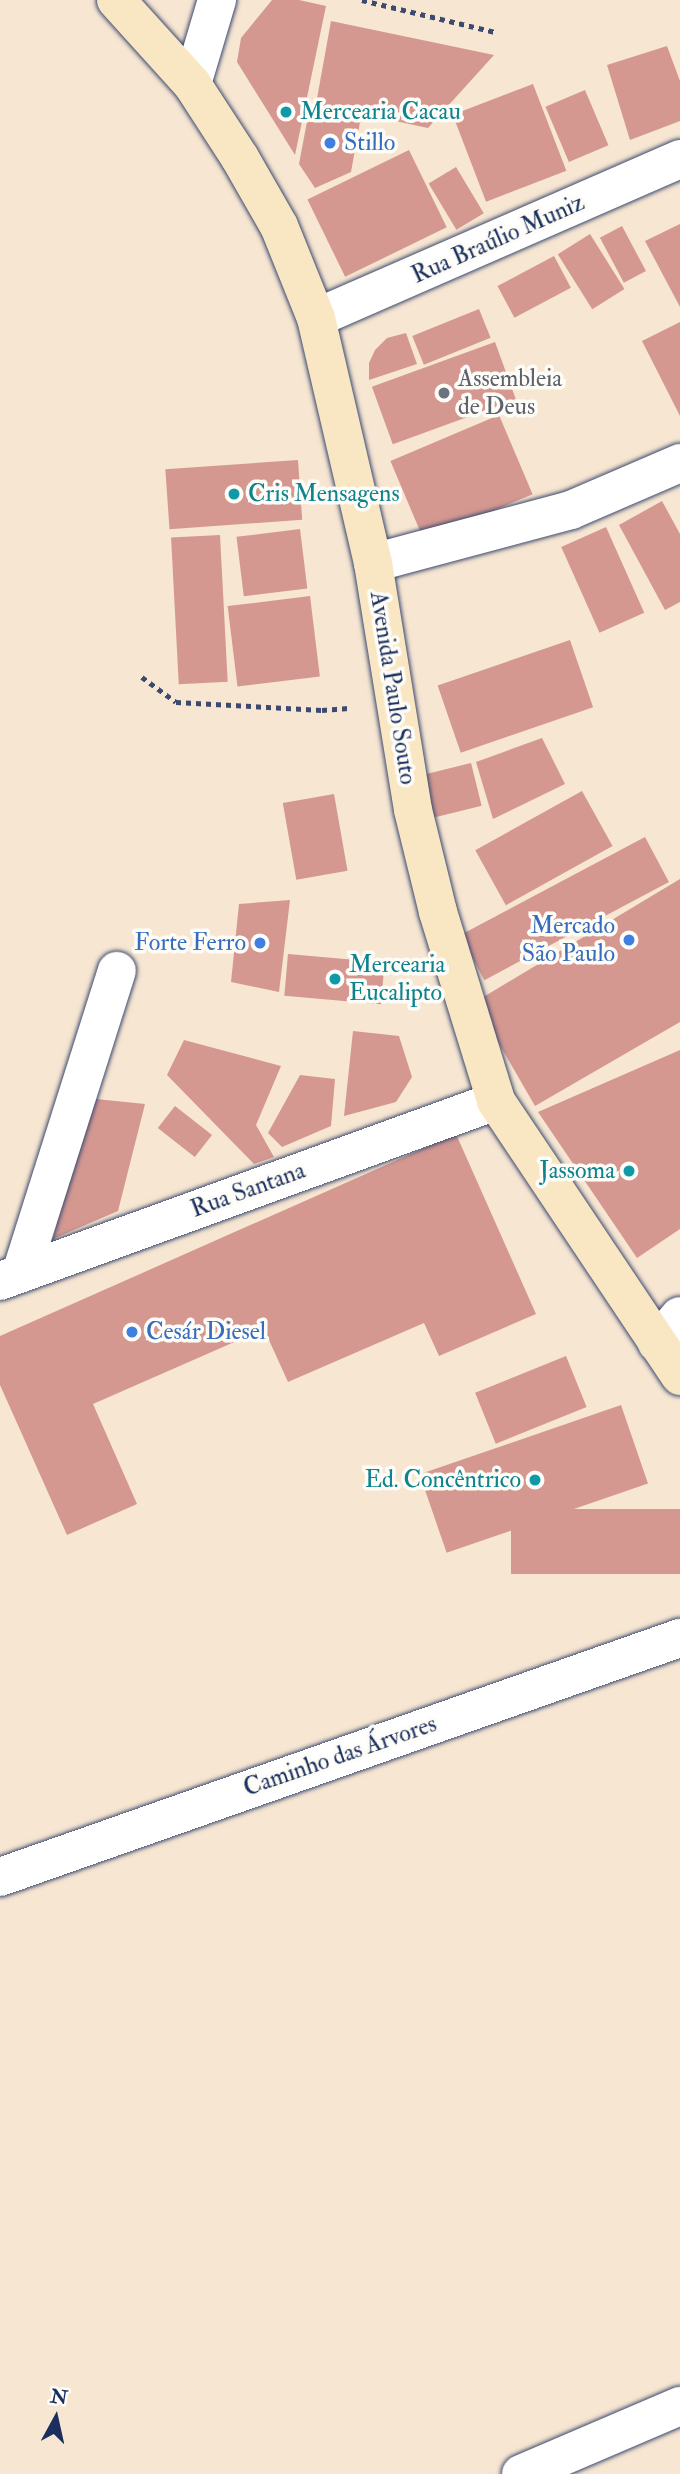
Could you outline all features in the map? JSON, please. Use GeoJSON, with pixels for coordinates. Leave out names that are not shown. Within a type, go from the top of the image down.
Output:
{"type":"FeatureCollection","features":[{"type":"Feature","properties":{"kind":"main road","name":"Avenida Paulo Souto"},"geometry":{"type":"LineString","coordinates":[[116,0],[192,84],[279,226],[316,318],[373,563],[413,810],[438,912],[496,1101],[669,1329],[680,1376]]}},
{"type":"Feature","properties":{"kind":"street"},"geometry":{"type":"LineString","coordinates":[[192,84],[217,0]]}},
{"type":"Feature","properties":{"kind":"street","name":"Rua Braúlio Muniz"},"geometry":{"type":"LineString","coordinates":[[316,318],[680,159]]}},
{"type":"Feature","properties":{"kind":"street"},"geometry":{"type":"LineString","coordinates":[[373,563],[571,510],[680,463]]}},
{"type":"Feature","properties":{"kind":"street"},"geometry":{"type":"LineString","coordinates":[[10,1276],[117,971]]}},
{"type":"Feature","properties":{"kind":"street","name":"Rua Santana"},"geometry":{"type":"LineString","coordinates":[[10,1276],[496,1101]]}},
{"type":"Feature","properties":{"kind":"street","name":"Caminho das Árvores"},"geometry":{"type":"LineString","coordinates":[[0,1877],[680,1638]]}},
{"type":"Feature","properties":{"kind":"street"},"geometry":{"type":"LineString","coordinates":[[521,2474],[680,2406]]}},
{"type":"Feature","properties":{"kind":"path"},"geometry":{"type":"LineString","coordinates":[[362,0],[495,32]]}},
{"type":"Feature","properties":{"kind":"path"},"geometry":{"type":"LineString","coordinates":[[142,677],[176,702],[322,709],[395,704]]}},
{"type":"Feature","properties":{"kind":"building","name":"Mercearia Cacau"},"geometry":{"type":"Polygon","coordinates":[[[272,0],[299,0],[326,6],[295,155],[237,62],[241,38],[272,0]]]}},
{"type":"Feature","properties":{"kind":"building"},"geometry":{"type":"Polygon","coordinates":[[[331,21],[494,55],[428,128],[316,104],[331,21]]]}},
{"type":"Feature","properties":{"kind":"building"},"geometry":{"type":"Polygon","coordinates":[[[667,46],[680,81],[680,121],[630,140],[607,65],[667,46]]]}},
{"type":"Feature","properties":{"kind":"building"},"geometry":{"type":"Polygon","coordinates":[[[533,84],[566,171],[486,202],[453,115],[533,84]]]}},
{"type":"Feature","properties":{"kind":"building"},"geometry":{"type":"Polygon","coordinates":[[[585,90],[608,145],[569,162],[545,107],[585,90]]]}},
{"type":"Feature","properties":{"kind":"building","name":"Stillo"},"geometry":{"type":"Polygon","coordinates":[[[309,111],[360,122],[351,172],[315,188],[299,164],[309,111]]]}},
{"type":"Feature","properties":{"kind":"building"},"geometry":{"type":"Polygon","coordinates":[[[409,150],[447,227],[345,277],[307,200],[409,150]]]}},
{"type":"Feature","properties":{"kind":"building"},"geometry":{"type":"Polygon","coordinates":[[[456,167],[484,213],[456,230],[429,183],[456,167]]]}},
{"type":"Feature","properties":{"kind":"building"},"geometry":{"type":"Polygon","coordinates":[[[680,224],[680,307],[645,241],[680,224]]]}},
{"type":"Feature","properties":{"kind":"building"},"geometry":{"type":"Polygon","coordinates":[[[622,226],[646,271],[624,283],[600,238],[622,226]]]}},
{"type":"Feature","properties":{"kind":"building"},"geometry":{"type":"Polygon","coordinates":[[[590,234],[624,289],[592,309],[558,254],[590,234]]]}},
{"type":"Feature","properties":{"kind":"building"},"geometry":{"type":"Polygon","coordinates":[[[554,256],[571,288],[514,318],[497,286],[554,256]]]}},
{"type":"Feature","properties":{"kind":"building"},"geometry":{"type":"Polygon","coordinates":[[[479,309],[491,338],[424,365],[412,336],[479,309]]]}},
{"type":"Feature","properties":{"kind":"building"},"geometry":{"type":"Polygon","coordinates":[[[680,322],[680,416],[642,341],[680,322]]]}},
{"type":"Feature","properties":{"kind":"building"},"geometry":{"type":"Polygon","coordinates":[[[406,333],[417,364],[369,380],[369,363],[375,350],[387,338],[406,333]]]}},
{"type":"Feature","properties":{"kind":"building","name":"Assembleia de Deus"},"geometry":{"type":"Polygon","coordinates":[[[495,342],[516,399],[393,444],[372,387],[495,342]]]}},
{"type":"Feature","properties":{"kind":"building"},"geometry":{"type":"Polygon","coordinates":[[[499,415],[533,494],[424,540],[390,461],[499,415]]]}},
{"type":"Feature","properties":{"kind":"building","name":"Cris Mensagens"},"geometry":{"type":"Polygon","coordinates":[[[298,460],[302,520],[170,529],[165,469],[298,460]]]}},
{"type":"Feature","properties":{"kind":"building"},"geometry":{"type":"Polygon","coordinates":[[[662,501],[680,534],[680,602],[665,610],[619,525],[662,501]]]}},
{"type":"Feature","properties":{"kind":"building"},"geometry":{"type":"Polygon","coordinates":[[[606,527],[644,613],[599,633],[561,547],[606,527]]]}},
{"type":"Feature","properties":{"kind":"building"},"geometry":{"type":"Polygon","coordinates":[[[300,529],[307,589],[244,596],[236,537],[300,529]]]}},
{"type":"Feature","properties":{"kind":"building"},"geometry":{"type":"Polygon","coordinates":[[[220,535],[228,682],[179,684],[171,538],[220,535]]]}},
{"type":"Feature","properties":{"kind":"building"},"geometry":{"type":"Polygon","coordinates":[[[310,596],[320,676],[237,687],[228,606],[310,596]]]}},
{"type":"Feature","properties":{"kind":"building"},"geometry":{"type":"Polygon","coordinates":[[[570,640],[593,707],[461,753],[438,686],[570,640]]]}},
{"type":"Feature","properties":{"kind":"building"},"geometry":{"type":"Polygon","coordinates":[[[542,738],[565,784],[493,819],[476,762],[542,738]]]}},
{"type":"Feature","properties":{"kind":"building"},"geometry":{"type":"Polygon","coordinates":[[[471,763],[482,806],[433,818],[422,775],[471,763]]]}},
{"type":"Feature","properties":{"kind":"building"},"geometry":{"type":"Polygon","coordinates":[[[582,791],[613,846],[506,905],[475,850],[582,791]]]}},
{"type":"Feature","properties":{"kind":"building"},"geometry":{"type":"Polygon","coordinates":[[[334,794],[348,871],[296,880],[283,803],[334,794]]]}},
{"type":"Feature","properties":{"kind":"building"},"geometry":{"type":"Polygon","coordinates":[[[645,837],[669,882],[484,980],[460,935],[645,837]]]}},
{"type":"Feature","properties":{"kind":"building","name":"Mercado São Paulo"},"geometry":{"type":"Polygon","coordinates":[[[680,879],[680,1022],[535,1106],[475,1002],[680,879]]]}},
{"type":"Feature","properties":{"kind":"building","name":"Forte Ferro"},"geometry":{"type":"Polygon","coordinates":[[[290,900],[279,992],[231,982],[239,904],[290,900]]]}},
{"type":"Feature","properties":{"kind":"building","name":"Mercearia Eucalipto"},"geometry":{"type":"Polygon","coordinates":[[[288,954],[385,962],[381,1004],[284,996],[288,954]]]}},
{"type":"Feature","properties":{"kind":"building"},"geometry":{"type":"Polygon","coordinates":[[[353,1031],[399,1036],[412,1077],[396,1102],[344,1116],[353,1031]]]}},
{"type":"Feature","properties":{"kind":"building"},"geometry":{"type":"Polygon","coordinates":[[[184,1040],[281,1066],[256,1125],[274,1157],[254,1164],[167,1075],[184,1040]]]}},
{"type":"Feature","properties":{"kind":"building","name":"Jassoma"},"geometry":{"type":"Polygon","coordinates":[[[680,1050],[680,1229],[637,1258],[538,1112],[680,1050]]]}},
{"type":"Feature","properties":{"kind":"building"},"geometry":{"type":"Polygon","coordinates":[[[300,1075],[335,1079],[331,1126],[282,1147],[268,1133],[300,1075]]]}},
{"type":"Feature","properties":{"kind":"building"},"geometry":{"type":"Polygon","coordinates":[[[86,1098],[145,1104],[118,1211],[53,1239],[86,1098]]]}},
{"type":"Feature","properties":{"kind":"building"},"geometry":{"type":"Polygon","coordinates":[[[175,1106],[212,1135],[195,1157],[158,1128],[175,1106]]]}},
{"type":"Feature","properties":{"kind":"building","name":"Cesár Diesel"},"geometry":{"type":"Polygon","coordinates":[[[456,1134],[536,1314],[439,1356],[424,1323],[288,1382],[264,1329],[93,1404],[137,1504],[67,1535],[0,1385],[0,1336],[456,1134]]]}},
{"type":"Feature","properties":{"kind":"building"},"geometry":{"type":"Polygon","coordinates":[[[566,1356],[587,1407],[496,1444],[475,1393],[566,1356]]]}},
{"type":"Feature","properties":{"kind":"building","name":"Ed. Concêntrico"},"geometry":{"type":"Polygon","coordinates":[[[621,1405],[648,1483],[447,1553],[420,1474],[621,1405]]]}},
{"type":"Feature","properties":{"kind":"building"},"geometry":{"type":"Polygon","coordinates":[[[511,1509],[680,1509],[680,1574],[511,1574],[511,1509]]]}},
{"type":"Feature","properties":{"kind":"place","name":"Mercearia Cacau"},"geometry":{"type":"Point","coordinates":[286,112]}},
{"type":"Feature","properties":{"kind":"place","name":"Stillo"},"geometry":{"type":"Point","coordinates":[330,143]}},
{"type":"Feature","properties":{"kind":"place","name":"Assembleia de Deus"},"geometry":{"type":"Point","coordinates":[444,393]}},
{"type":"Feature","properties":{"kind":"place","name":"Cris Mensagens"},"geometry":{"type":"Point","coordinates":[234,494]}},
{"type":"Feature","properties":{"kind":"place","name":"Mercado São Paulo"},"geometry":{"type":"Point","coordinates":[629,940]}},
{"type":"Feature","properties":{"kind":"place","name":"Forte Ferro"},"geometry":{"type":"Point","coordinates":[260,943]}},
{"type":"Feature","properties":{"kind":"place","name":"Mercearia Eucalipto"},"geometry":{"type":"Point","coordinates":[335,979]}},
{"type":"Feature","properties":{"kind":"place","name":"Jassoma"},"geometry":{"type":"Point","coordinates":[629,1171]}},
{"type":"Feature","properties":{"kind":"place","name":"Cesár Diesel"},"geometry":{"type":"Point","coordinates":[132,1332]}},
{"type":"Feature","properties":{"kind":"place","name":"Ed. Concêntrico"},"geometry":{"type":"Point","coordinates":[535,1480]}}]}
